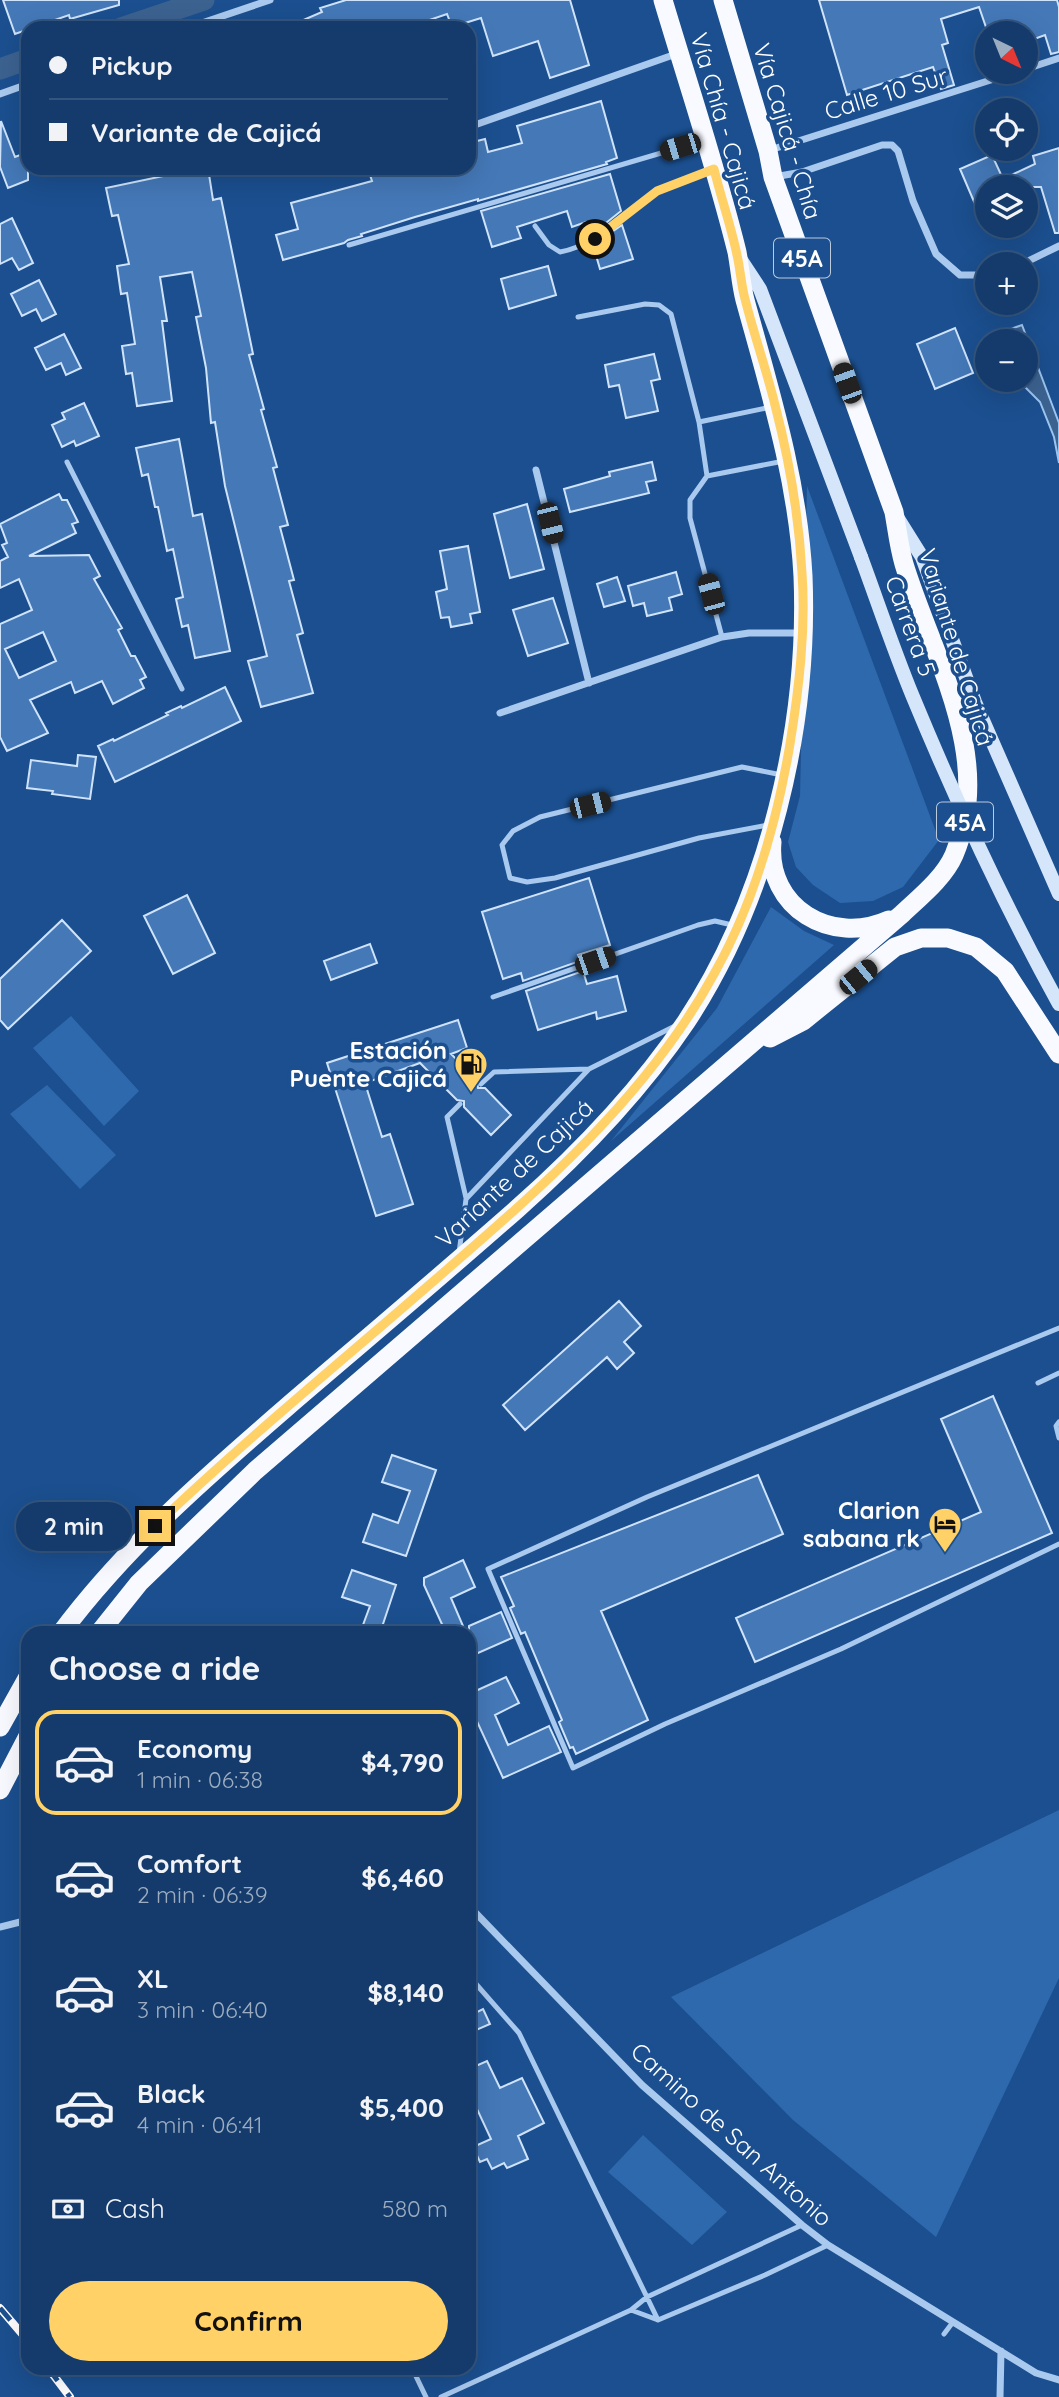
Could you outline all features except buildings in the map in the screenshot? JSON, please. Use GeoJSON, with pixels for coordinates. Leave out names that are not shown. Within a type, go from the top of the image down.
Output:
{"type":"FeatureCollection","features":[{"type":"Feature","properties":{"kind":"highway","name":"Vía Chía - Cajicá"},"geometry":{"type":"LineString","coordinates":[[663,0],[738,256]]}},
{"type":"Feature","properties":{"kind":"highway","name":"Vía Cajicá - Chía"},"geometry":{"type":"LineString","coordinates":[[723,0],[768,151],[773,177],[894,512]]}},
{"type":"Feature","properties":{"kind":"highway","name":"Variante de Cajicá"},"geometry":{"type":"LineString","coordinates":[[67,1626],[139,1541],[203,1481],[574,1156],[619,1108],[687,1020],[715,974],[738,926],[774,824],[796,705],[802,633],[803,575],[787,460],[776,406],[743,293],[738,256]]}},
{"type":"Feature","properties":{"kind":"highway","name":"Variante de Cajicá"},"geometry":{"type":"LineString","coordinates":[[105,1626],[139,1583],[255,1471],[902,914],[930,888],[954,857],[967,815],[970,779],[963,739],[951,697],[903,562],[894,512]]}},
{"type":"Feature","properties":{"kind":"highway"},"geometry":{"type":"LineString","coordinates":[[774,824],[771,858],[778,880],[782,891],[805,915],[837,929],[871,929],[902,914]]}},
{"type":"Feature","properties":{"kind":"highway"},"geometry":{"type":"LineString","coordinates":[[744,1051],[803,1021],[895,947],[921,938],[948,938],[976,947],[1005,971],[1059,1054]]}},
{"type":"Feature","properties":{"kind":"highway"},"geometry":{"type":"LineString","coordinates":[[0,1727],[21,1690]]}},
{"type":"Feature","properties":{"kind":"highway"},"geometry":{"type":"LineString","coordinates":[[0,1790],[21,1750]]}},
{"type":"Feature","properties":{"kind":"main road","name":"Carrera 5"},"geometry":{"type":"LineString","coordinates":[[738,256],[760,289],[912,695],[965,817],[1035,961],[1059,1004]]}},
{"type":"Feature","properties":{"kind":"main road","name":"Carrera 5"},"geometry":{"type":"LineString","coordinates":[[894,512],[922,557],[975,702],[1059,894]]}},
{"type":"Feature","properties":{"kind":"street"},"geometry":{"type":"LineString","coordinates":[[208,21],[270,0]]}},
{"type":"Feature","properties":{"kind":"street"},"geometry":{"type":"LineString","coordinates":[[476,125],[679,53]]}},
{"type":"Feature","properties":{"kind":"street"},"geometry":{"type":"LineString","coordinates":[[1038,65],[1059,58]]}},
{"type":"Feature","properties":{"kind":"street","name":"Calle 10 Sur"},"geometry":{"type":"LineString","coordinates":[[768,151],[978,84]]}},
{"type":"Feature","properties":{"kind":"street"},"geometry":{"type":"LineString","coordinates":[[0,94],[21,86]]}},
{"type":"Feature","properties":{"kind":"street"},"geometry":{"type":"LineString","coordinates":[[773,177],[802,172],[882,145],[892,145],[898,151],[913,201],[936,254],[960,275],[975,275]]}},
{"type":"Feature","properties":{"kind":"street"},"geometry":{"type":"LineString","coordinates":[[1038,256],[1059,246]]}},
{"type":"Feature","properties":{"kind":"street"},"geometry":{"type":"LineString","coordinates":[[536,470],[589,683]]}},
{"type":"Feature","properties":{"kind":"street"},"geometry":{"type":"LineString","coordinates":[[500,713],[722,636],[802,633]]}},
{"type":"Feature","properties":{"kind":"street","name":"Camino de San Antonio"},"geometry":{"type":"LineString","coordinates":[[476,1913],[642,2085],[802,2225],[828,2245],[1036,2373],[1059,2380]]}},
{"type":"Feature","properties":{"kind":"street"},"geometry":{"type":"LineString","coordinates":[[0,1927],[21,1922]]}},
{"type":"Feature","properties":{"kind":"street"},"geometry":{"type":"LineString","coordinates":[[1000,2351],[1000,2397]]}},
{"type":"Feature","properties":{"kind":"lane"},"geometry":{"type":"LineString","coordinates":[[349,245],[705,140]]}},
{"type":"Feature","properties":{"kind":"lane"},"geometry":{"type":"LineString","coordinates":[[535,226],[549,245],[560,251],[571,250],[595,239],[657,191],[714,169]]}},
{"type":"Feature","properties":{"kind":"lane"},"geometry":{"type":"LineString","coordinates":[[578,317],[645,304],[659,305],[671,314],[699,422],[707,476]]}},
{"type":"Feature","properties":{"kind":"lane"},"geometry":{"type":"LineString","coordinates":[[699,422],[776,406]]}},
{"type":"Feature","properties":{"kind":"lane"},"geometry":{"type":"LineString","coordinates":[[722,636],[689,508],[690,500],[707,476],[787,460]]}},
{"type":"Feature","properties":{"kind":"lane"},"geometry":{"type":"LineString","coordinates":[[67,462],[182,689]]}},
{"type":"Feature","properties":{"kind":"lane"},"geometry":{"type":"LineString","coordinates":[[774,824],[699,838],[555,878],[527,882],[510,878],[502,845],[513,831],[540,817],[742,767],[785,776]]}},
{"type":"Feature","properties":{"kind":"lane"},"geometry":{"type":"LineString","coordinates":[[493,997],[698,925],[715,921],[738,926]]}},
{"type":"Feature","properties":{"kind":"lane"},"geometry":{"type":"LineString","coordinates":[[466,1199],[589,1069],[687,1020]]}},
{"type":"Feature","properties":{"kind":"lane"},"geometry":{"type":"LineString","coordinates":[[481,1084],[494,1072],[589,1069]]}},
{"type":"Feature","properties":{"kind":"lane"},"geometry":{"type":"LineString","coordinates":[[458,1260],[466,1199],[447,1117],[460,1104]]}},
{"type":"Feature","properties":{"kind":"lane"},"geometry":{"type":"LineString","coordinates":[[1059,1328],[647,1497],[488,1569],[573,1768],[665,1724],[841,1649],[1059,1544]]}},
{"type":"Feature","properties":{"kind":"lane"},"geometry":{"type":"LineString","coordinates":[[1038,1383],[1059,1373]]}},
{"type":"Feature","properties":{"kind":"lane"},"geometry":{"type":"LineString","coordinates":[[1059,1422],[1056,1426],[1059,1438]]}},
{"type":"Feature","properties":{"kind":"lane"},"geometry":{"type":"LineString","coordinates":[[476,1984],[519,2033],[658,2320]]}},
{"type":"Feature","properties":{"kind":"lane"},"geometry":{"type":"LineString","coordinates":[[441,2397],[631,2310],[647,2297],[802,2225]]}},
{"type":"Feature","properties":{"kind":"lane"},"geometry":{"type":"LineString","coordinates":[[631,2310],[658,2320],[828,2245]]}},
{"type":"Feature","properties":{"kind":"lane"},"geometry":{"type":"LineString","coordinates":[[944,2334],[953,2322]]}},
{"type":"Feature","properties":{"kind":"lane"},"geometry":{"type":"LineString","coordinates":[[415,2375],[426,2397]]}},
{"type":"Feature","properties":{"kind":"shaded area"},"geometry":{"type":"Polygon","coordinates":[[[1038,367],[1059,423],[1059,463],[1054,437],[1040,402],[1030,392],[1038,392],[1038,367]]]}},
{"type":"Feature","properties":{"kind":"shaded area"},"geometry":{"type":"Polygon","coordinates":[[[807,486],[939,840],[903,887],[873,901],[840,903],[813,885],[796,867],[788,842],[800,796],[807,486]]]}},
{"type":"Feature","properties":{"kind":"shaded area"},"geometry":{"type":"Polygon","coordinates":[[[771,907],[804,931],[834,945],[611,1141],[717,1008],[771,907]]]}},
{"type":"Feature","properties":{"kind":"shaded area"},"geometry":{"type":"Polygon","coordinates":[[[71,1016],[139,1091],[104,1126],[33,1048],[71,1016]]]}},
{"type":"Feature","properties":{"kind":"shaded area"},"geometry":{"type":"Polygon","coordinates":[[[47,1085],[116,1155],[80,1189],[10,1114],[47,1085]]]}},
{"type":"Feature","properties":{"kind":"shaded area"},"geometry":{"type":"Polygon","coordinates":[[[1059,1810],[1059,1978],[936,2237],[793,2120],[671,1997],[1059,1810]]]}},
{"type":"Feature","properties":{"kind":"shaded area"},"geometry":{"type":"Polygon","coordinates":[[[643,2135],[727,2212],[692,2245],[608,2172],[643,2135]]]}},
{"type":"Feature","properties":{"kind":"waterway"},"geometry":{"type":"LineString","coordinates":[[142,21],[204,0]]}},
{"type":"Feature","properties":{"kind":"waterway"},"geometry":{"type":"LineString","coordinates":[[0,69],[21,62]]}},
{"type":"Feature","properties":{"kind":"railway"},"geometry":{"type":"LineString","coordinates":[[0,2308],[21,2333]]}},
{"type":"Feature","properties":{"kind":"railway"},"geometry":{"type":"LineString","coordinates":[[53,2375],[70,2397]]}},
{"type":"Feature","properties":{"kind":"place","name":"Estación Puente Cajicá"},"geometry":{"type":"Point","coordinates":[471,1094]}},
{"type":"Feature","properties":{"kind":"place","name":"Clarion sabana rk"},"geometry":{"type":"Point","coordinates":[945,1554]}},
{"type":"Feature","properties":{"kind":"route"},"geometry":{"type":"LineString","coordinates":[[155,1526],[219,1467],[519,1207],[574,1156],[619,1108],[687,1020],[715,974],[738,926],[774,824],[796,705],[802,633],[803,575],[782,433],[743,293],[738,256],[714,169],[657,191],[595,239]]}}]}
